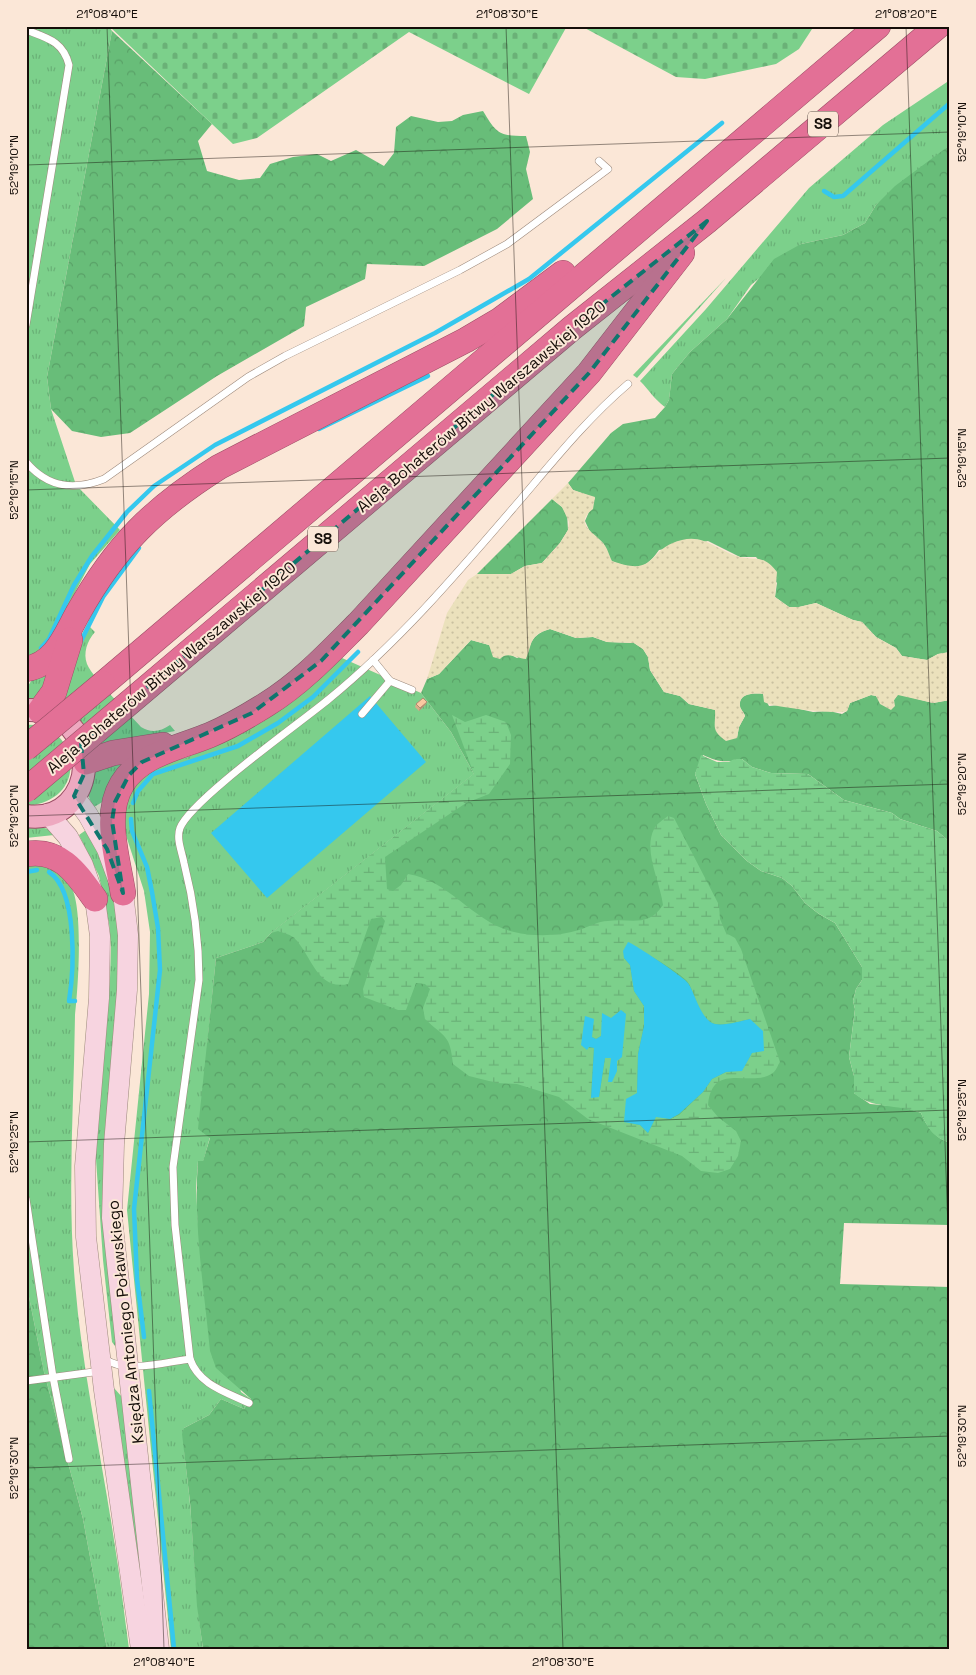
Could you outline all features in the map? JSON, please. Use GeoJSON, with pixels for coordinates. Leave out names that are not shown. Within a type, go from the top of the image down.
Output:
{"type":"FeatureCollection","features":[{"type":"Feature","properties":{"kind":"highway","name":"Aleja Bohaterów Bitwy Warszawskiej 1920"},"geometry":{"type":"LineString","coordinates":[[26,748],[878,26]]}},
{"type":"Feature","properties":{"kind":"highway","name":"Aleja Bohaterów Bitwy Warszawskiej 1920"},"geometry":{"type":"LineString","coordinates":[[26,790],[572,328],[707,221],[938,26]]}},
{"type":"Feature","properties":{"kind":"highway"},"geometry":{"type":"LineString","coordinates":[[26,669],[38,666],[55,654],[104,571],[131,536],[152,514],[180,492],[219,467],[466,340],[500,320],[622,229],[679,194]]}},
{"type":"Feature","properties":{"kind":"highway"},"geometry":{"type":"LineString","coordinates":[[123,892],[112,821],[115,802],[121,785],[142,762],[224,728],[283,693],[321,661],[358,624],[589,373],[707,221]]}},
{"type":"Feature","properties":{"kind":"highway"},"geometry":{"type":"LineString","coordinates":[[33,710],[54,692],[79,611]]}},
{"type":"Feature","properties":{"kind":"highway"},"geometry":{"type":"LineString","coordinates":[[86,762],[113,753],[191,742]]}},
{"type":"Feature","properties":{"kind":"highway"},"geometry":{"type":"LineString","coordinates":[[26,854],[46,853],[63,861],[74,870],[95,899]]}},
{"type":"Feature","properties":{"kind":"main road"},"geometry":{"type":"LineString","coordinates":[[33,710],[55,715],[67,723],[77,734],[86,762],[82,780],[74,796],[62,807],[37,815]]}},
{"type":"Feature","properties":{"kind":"main road","name":"Księdza Antoniego Poławskiego"},"geometry":{"type":"LineString","coordinates":[[74,796],[106,848],[123,892],[128,935],[128,962],[117,1089],[112,1192],[114,1239],[159,1649]]}},
{"type":"Feature","properties":{"kind":"main road","name":"Księdza Antoniego Poławskiego"},"geometry":{"type":"LineString","coordinates":[[37,815],[64,832],[77,852],[95,899],[100,936],[100,972],[89,1098],[85,1175],[88,1261],[141,1649]]}},
{"type":"Feature","properties":{"kind":"lane"},"geometry":{"type":"LineString","coordinates":[[26,30],[56,42],[62,48],[69,65],[26,325]]}},
{"type":"Feature","properties":{"kind":"lane"},"geometry":{"type":"LineString","coordinates":[[26,462],[44,478],[65,486],[87,486],[104,479],[197,412],[277,360],[507,244],[608,169],[599,161]]}},
{"type":"Feature","properties":{"kind":"lane"},"geometry":{"type":"LineString","coordinates":[[249,1403],[211,1385],[198,1375],[190,1359],[175,1225],[173,1167],[198,980],[199,957],[192,892],[180,844],[179,831],[188,816],[212,793],[330,698],[394,642],[444,589],[587,422],[628,384]]}},
{"type":"Feature","properties":{"kind":"lane"},"geometry":{"type":"LineString","coordinates":[[373,660],[390,681],[412,690]]}},
{"type":"Feature","properties":{"kind":"lane"},"geometry":{"type":"LineString","coordinates":[[362,714],[390,681]]}},
{"type":"Feature","properties":{"kind":"lane"},"geometry":{"type":"LineString","coordinates":[[26,1199],[53,1378],[69,1458]]}},
{"type":"Feature","properties":{"kind":"lane"},"geometry":{"type":"LineString","coordinates":[[98,1341],[105,1359],[116,1366],[128,1367],[190,1359]]}},
{"type":"Feature","properties":{"kind":"lane"},"geometry":{"type":"LineString","coordinates":[[26,1381],[102,1371]]}},
{"type":"Feature","properties":{"kind":"highlighted area"},"geometry":{"type":"Polygon","coordinates":[[[707,221],[589,373],[321,661],[252,713],[142,762],[129,775],[115,802],[112,821],[123,893],[107,849],[74,796],[84,774],[81,743],[572,328],[707,221]]]}},
{"type":"Feature","properties":{"kind":"green space"},"geometry":{"type":"Polygon","coordinates":[[[26,26],[109,26],[112,31],[47,377],[51,409],[76,485],[120,530],[90,564],[70,602],[52,643],[26,659],[26,26]]]}},
{"type":"Feature","properties":{"kind":"green space"},"geometry":{"type":"Polygon","coordinates":[[[109,26],[567,26],[529,94],[409,32],[257,138],[233,144],[109,26]]]}},
{"type":"Feature","properties":{"kind":"green space"},"geometry":{"type":"Polygon","coordinates":[[[581,26],[814,26],[799,49],[776,64],[705,79],[676,77],[581,26]]]}},
{"type":"Feature","properties":{"kind":"green space"},"geometry":{"type":"Polygon","coordinates":[[[112,31],[212,124],[198,141],[207,171],[239,180],[260,178],[270,164],[293,157],[317,154],[331,161],[356,150],[384,166],[394,153],[396,127],[411,116],[438,122],[452,121],[463,115],[483,111],[492,125],[500,132],[526,136],[530,152],[526,169],[533,199],[497,229],[424,266],[367,264],[365,279],[306,307],[304,326],[217,376],[130,433],[101,437],[72,431],[51,409],[47,377],[112,31]]]}},
{"type":"Feature","properties":{"kind":"green space"},"geometry":{"type":"Polygon","coordinates":[[[950,80],[950,145],[876,205],[865,223],[843,235],[801,244],[751,285],[727,319],[690,352],[672,374],[669,400],[665,407],[661,404],[640,381],[706,309],[809,188],[883,125],[950,80]]]}},
{"type":"Feature","properties":{"kind":"green space"},"geometry":{"type":"Polygon","coordinates":[[[950,145],[950,652],[938,654],[927,660],[902,656],[896,648],[876,637],[862,622],[853,620],[816,603],[789,607],[775,597],[777,583],[756,557],[740,557],[708,541],[659,550],[648,562],[638,567],[626,566],[611,561],[603,543],[590,532],[585,521],[595,498],[573,490],[568,483],[611,433],[623,424],[655,418],[669,400],[672,374],[690,352],[727,319],[774,259],[801,244],[843,235],[865,223],[876,205],[895,186],[950,145]]]}},
{"type":"Feature","properties":{"kind":"green space"},"geometry":{"type":"Polygon","coordinates":[[[726,278],[637,378],[633,375],[726,278]]]}},
{"type":"Feature","properties":{"kind":"green space"},"geometry":{"type":"Polygon","coordinates":[[[552,499],[567,514],[568,530],[560,543],[542,563],[525,566],[511,574],[477,574],[552,499]]]}},
{"type":"Feature","properties":{"kind":"green space"},"geometry":{"type":"Polygon","coordinates":[[[89,626],[95,632],[86,647],[85,656],[91,671],[141,727],[156,731],[170,725],[175,731],[94,747],[58,705],[89,626]]]}},
{"type":"Feature","properties":{"kind":"green space"},"geometry":{"type":"Polygon","coordinates":[[[550,629],[576,638],[593,637],[607,642],[634,643],[643,649],[648,657],[650,670],[664,692],[680,696],[689,704],[716,710],[716,719],[737,738],[739,727],[745,716],[740,707],[740,702],[744,696],[752,694],[763,694],[769,706],[781,705],[813,712],[829,711],[842,714],[847,711],[850,703],[871,695],[876,696],[879,700],[894,700],[898,694],[933,703],[950,700],[950,842],[937,831],[900,819],[892,813],[844,800],[808,774],[771,773],[752,767],[742,759],[722,761],[703,755],[695,774],[706,804],[721,835],[747,861],[761,871],[782,878],[792,886],[805,903],[835,923],[862,967],[862,980],[856,989],[853,1001],[855,1009],[849,1057],[854,1076],[854,1093],[870,1104],[905,1107],[921,1113],[932,1131],[950,1143],[950,1225],[844,1223],[840,1284],[950,1287],[950,1649],[203,1649],[197,1606],[190,1502],[182,1434],[184,1428],[209,1415],[221,1399],[244,1409],[251,1399],[216,1368],[210,1351],[198,1232],[198,1161],[203,1161],[210,1138],[198,1129],[216,958],[263,942],[271,933],[474,774],[451,732],[421,693],[427,679],[439,674],[471,640],[489,645],[504,655],[509,654],[517,658],[528,653],[533,640],[541,632],[550,629]]]}},
{"type":"Feature","properties":{"kind":"green space"},"geometry":{"type":"Polygon","coordinates":[[[342,658],[421,693],[451,732],[474,774],[271,933],[263,942],[216,958],[207,1046],[210,1137],[203,1162],[198,1161],[196,1188],[198,1224],[241,1392],[251,1399],[244,1409],[221,1399],[209,1415],[184,1428],[203,1649],[171,1649],[127,1210],[149,994],[150,932],[144,891],[121,820],[122,807],[141,776],[164,763],[185,758],[216,746],[264,721],[295,700],[342,658]]]}},
{"type":"Feature","properties":{"kind":"green space"},"geometry":{"type":"Polygon","coordinates":[[[46,668],[46,693],[26,704],[30,683],[46,668]]]}},
{"type":"Feature","properties":{"kind":"green space"},"geometry":{"type":"Polygon","coordinates":[[[452,715],[465,722],[486,715],[506,722],[511,735],[510,764],[489,794],[466,803],[385,857],[387,889],[393,891],[401,885],[408,874],[423,878],[436,884],[486,920],[514,932],[530,935],[555,935],[579,930],[604,921],[638,920],[651,917],[663,905],[651,856],[651,838],[655,827],[660,822],[668,816],[674,818],[719,905],[720,919],[726,933],[735,938],[741,949],[780,1062],[774,1072],[765,1077],[725,1079],[717,1083],[711,1091],[708,1105],[718,1117],[736,1131],[741,1141],[738,1156],[730,1169],[718,1173],[701,1171],[682,1156],[588,1119],[559,1097],[517,1084],[497,1083],[469,1076],[453,1064],[450,1047],[445,1037],[425,1019],[423,1008],[430,989],[425,984],[416,983],[406,1010],[398,1010],[364,997],[363,989],[385,921],[382,917],[371,919],[348,984],[337,985],[322,977],[300,944],[290,935],[278,931],[271,933],[474,774],[452,715]],[[636,948],[624,958],[630,965],[634,991],[644,1006],[644,1026],[638,1054],[637,1093],[631,1098],[624,1122],[640,1125],[648,1133],[656,1116],[670,1119],[679,1115],[703,1092],[712,1079],[726,1072],[742,1070],[752,1053],[750,1019],[724,1024],[710,1022],[701,1012],[687,981],[678,973],[636,948]],[[601,1036],[596,1039],[592,1037],[589,1047],[594,1048],[591,1097],[599,1097],[605,1058],[611,1058],[617,1071],[617,1061],[601,1036]]]}},
{"type":"Feature","properties":{"kind":"green space"},"geometry":{"type":"Polygon","coordinates":[[[26,725],[43,727],[57,735],[66,747],[70,761],[69,776],[62,790],[48,801],[26,806],[26,725]]]}},
{"type":"Feature","properties":{"kind":"green space"},"geometry":{"type":"Polygon","coordinates":[[[701,755],[717,762],[742,759],[752,767],[771,773],[808,774],[844,800],[892,813],[900,819],[937,831],[950,842],[950,974],[947,1008],[950,1009],[950,1143],[932,1132],[921,1113],[868,1102],[854,1093],[854,1076],[849,1057],[855,1009],[853,1001],[856,989],[862,980],[862,967],[835,923],[805,903],[792,886],[782,878],[761,871],[747,861],[721,835],[706,804],[695,774],[701,755]]]}},
{"type":"Feature","properties":{"kind":"green space"},"geometry":{"type":"Polygon","coordinates":[[[140,756],[104,801],[94,807],[88,792],[90,782],[99,769],[140,756]]]}},
{"type":"Feature","properties":{"kind":"green space"},"geometry":{"type":"Polygon","coordinates":[[[37,826],[48,829],[54,835],[26,838],[26,827],[37,826]]]}},
{"type":"Feature","properties":{"kind":"green space"},"geometry":{"type":"Polygon","coordinates":[[[86,830],[104,868],[112,895],[120,937],[115,1346],[112,1342],[103,1260],[95,1145],[110,978],[111,947],[109,923],[99,876],[79,835],[86,830]]]}},
{"type":"Feature","properties":{"kind":"green space"},"geometry":{"type":"Polygon","coordinates":[[[33,864],[51,865],[66,880],[74,895],[77,910],[79,947],[75,1015],[71,1182],[75,1283],[82,1347],[109,1508],[129,1649],[107,1649],[83,1519],[44,1372],[26,1282],[26,867],[33,864]]]}},
{"type":"Feature","properties":{"kind":"green space"},"geometry":{"type":"Polygon","coordinates":[[[26,1282],[44,1372],[83,1519],[107,1649],[26,1649],[26,1282]]]}},
{"type":"Feature","properties":{"kind":"green space"},"geometry":{"type":"Polygon","coordinates":[[[114,1388],[122,1397],[124,1405],[149,1649],[114,1388]]]}},
{"type":"Feature","properties":{"kind":"sand"},"geometry":{"type":"Polygon","coordinates":[[[568,483],[573,490],[595,497],[593,509],[587,514],[585,523],[587,528],[607,549],[612,561],[638,566],[651,560],[662,549],[671,544],[690,539],[705,541],[732,555],[764,560],[777,572],[775,597],[789,607],[816,603],[853,620],[862,622],[876,637],[896,648],[902,656],[927,660],[938,654],[950,652],[950,700],[933,703],[898,695],[894,700],[895,706],[891,710],[880,704],[876,696],[871,695],[850,703],[847,711],[832,712],[769,704],[764,702],[763,694],[752,694],[744,696],[740,702],[740,707],[745,716],[739,727],[737,738],[726,741],[716,730],[715,710],[689,704],[680,696],[664,692],[650,670],[648,657],[643,649],[634,643],[607,642],[593,637],[576,638],[550,629],[543,631],[535,637],[526,659],[509,655],[500,659],[493,657],[489,645],[471,640],[439,674],[427,679],[447,613],[468,580],[477,574],[511,574],[525,566],[542,563],[560,543],[568,530],[569,522],[562,507],[552,499],[568,483]]]}},
{"type":"Feature","properties":{"kind":"water"},"geometry":{"type":"Polygon","coordinates":[[[370,696],[426,762],[267,898],[211,833],[370,696]]]}},
{"type":"Feature","properties":{"kind":"water"},"geometry":{"type":"Polygon","coordinates":[[[628,942],[685,980],[691,988],[702,1012],[710,1022],[723,1024],[750,1019],[763,1031],[764,1051],[752,1053],[742,1071],[726,1072],[712,1079],[703,1092],[679,1114],[670,1119],[656,1117],[648,1133],[640,1125],[624,1122],[626,1099],[637,1093],[638,1054],[644,1026],[644,1006],[634,991],[630,965],[624,958],[623,951],[628,942]]]}},
{"type":"Feature","properties":{"kind":"water"},"geometry":{"type":"Polygon","coordinates":[[[621,1010],[626,1014],[622,1057],[617,1061],[617,1071],[612,1082],[608,1082],[611,1058],[605,1058],[599,1097],[591,1098],[594,1048],[589,1047],[587,1050],[581,1045],[585,1016],[594,1019],[592,1037],[596,1039],[601,1036],[602,1013],[611,1018],[621,1010]]]}},
{"type":"Feature","properties":{"kind":"building"},"geometry":{"type":"Polygon","coordinates":[[[423,698],[427,702],[420,708],[416,704],[423,698]]]}},
{"type":"Feature","properties":{"kind":"waterway"},"geometry":{"type":"LineString","coordinates":[[824,191],[834,197],[843,196],[950,103]]}},
{"type":"Feature","properties":{"kind":"waterway"},"geometry":{"type":"LineString","coordinates":[[41,648],[49,639],[74,585],[92,556],[127,512],[154,486],[215,445],[435,333],[529,279],[722,123]]}},
{"type":"Feature","properties":{"kind":"waterway"},"geometry":{"type":"LineString","coordinates":[[319,429],[428,376]]}},
{"type":"Feature","properties":{"kind":"waterway"},"geometry":{"type":"LineString","coordinates":[[80,643],[103,597],[139,548]]}},
{"type":"Feature","properties":{"kind":"waterway"},"geometry":{"type":"LineString","coordinates":[[133,803],[138,791],[153,774],[238,746],[278,723],[313,697],[358,652]]}},
{"type":"Feature","properties":{"kind":"waterway"},"geometry":{"type":"LineString","coordinates":[[131,819],[132,831],[147,867],[152,892],[158,928],[160,970],[134,1209],[137,1279],[144,1337]]}},
{"type":"Feature","properties":{"kind":"waterway"},"geometry":{"type":"LineString","coordinates":[[26,872],[37,870]]}},
{"type":"Feature","properties":{"kind":"waterway"},"geometry":{"type":"LineString","coordinates":[[49,872],[58,882],[65,896],[69,913],[73,952],[69,1001],[75,1001]]}},
{"type":"Feature","properties":{"kind":"waterway"},"geometry":{"type":"LineString","coordinates":[[149,1391],[174,1649]]}}]}
